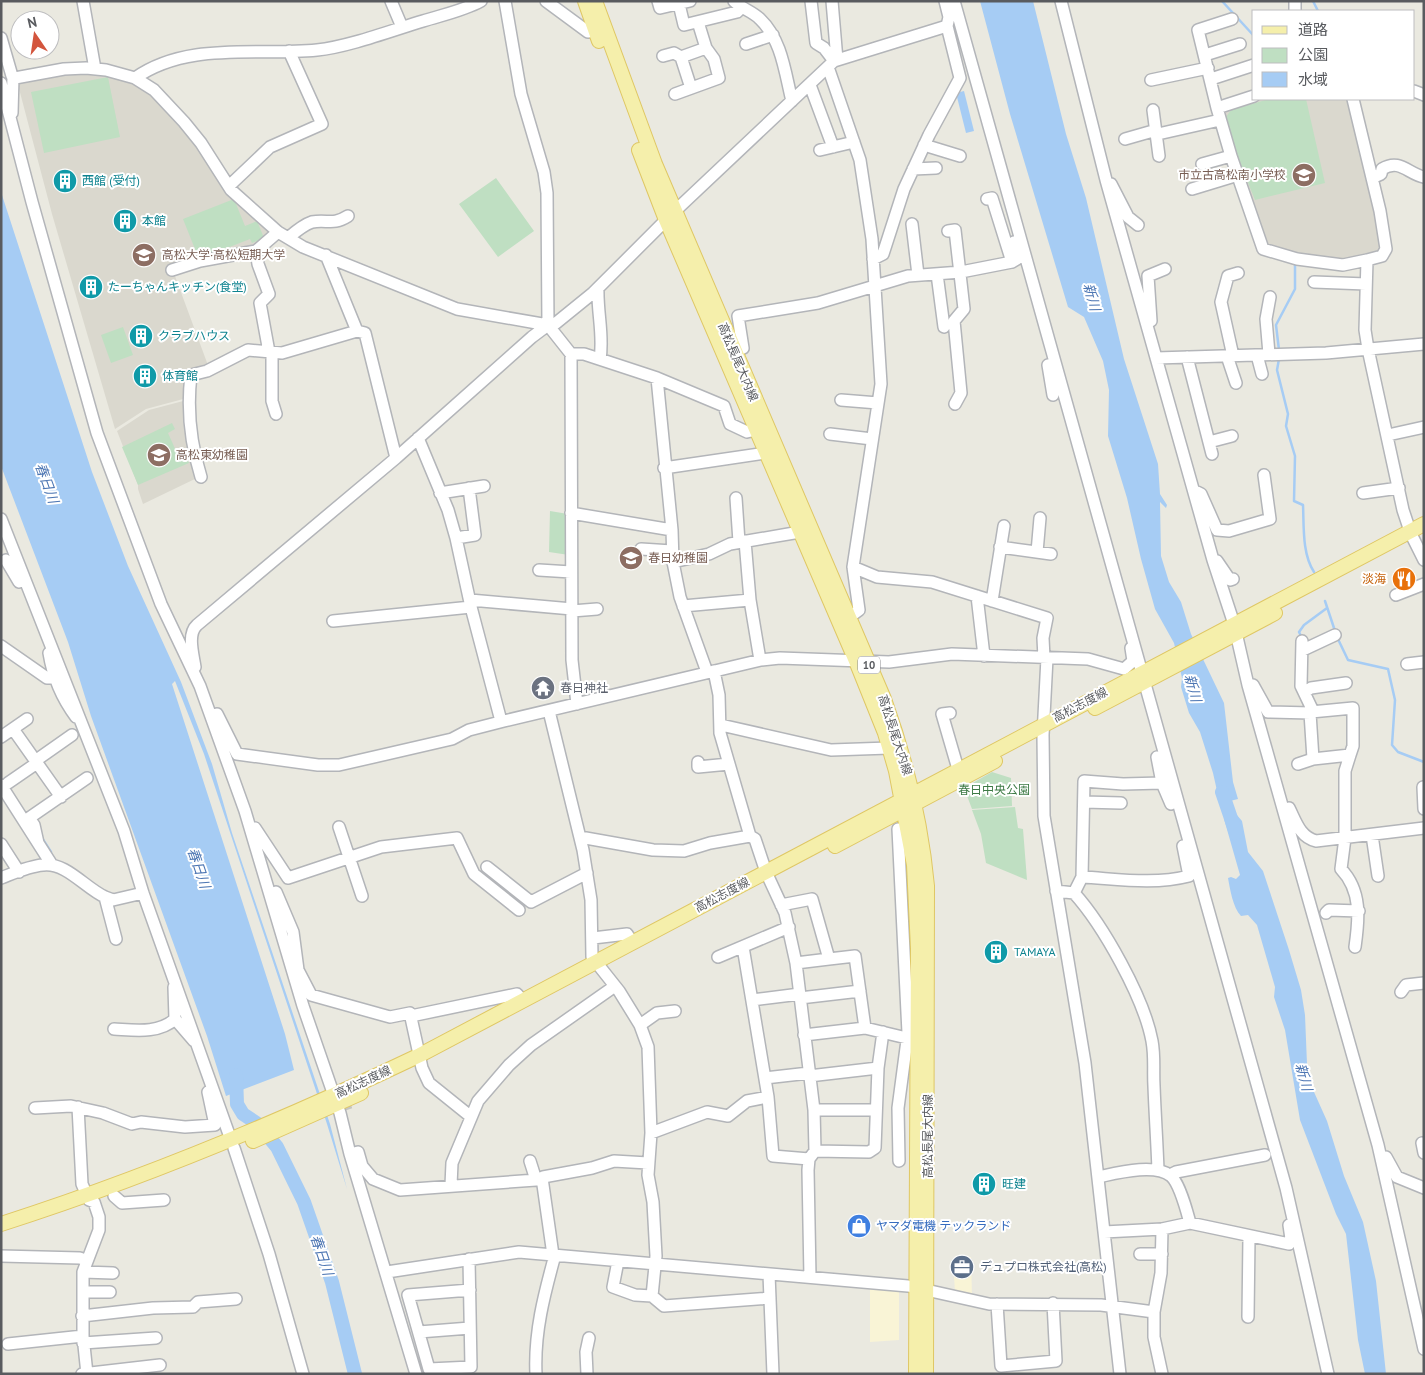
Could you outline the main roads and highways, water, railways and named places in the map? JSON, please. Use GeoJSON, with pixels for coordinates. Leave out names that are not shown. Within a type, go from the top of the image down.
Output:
{"type":"FeatureCollection","features":[{"type":"Feature","properties":{"kind":"main road","name":"高松長尾大内線"},"geometry":{"type":"LineString","coordinates":[[585,1],[756,430],[800,532],[894,728],[908,802]]}},
{"type":"Feature","properties":{"kind":"main road","name":"高松長尾大内線"},"geometry":{"type":"LineString","coordinates":[[596,1],[655,164],[670,216],[734,352],[848,618],[924,856],[927,886],[918,1041],[921,1289],[926,1374]]}},
{"type":"Feature","properties":{"kind":"main road","name":"高松志度線"},"geometry":{"type":"LineString","coordinates":[[1,1224],[91,1199],[114,1196],[337,1100],[421,1059],[1043,730],[1140,673],[1231,630],[1416,535],[1424,524]]}},
{"type":"Feature","properties":{"kind":"main road","name":"高松志度線"},"geometry":{"type":"LineString","coordinates":[[908,802],[958,769],[1043,730]]}},
{"type":"Feature","properties":{"kind":"main road","name":"高松志度線"},"geometry":{"type":"LineString","coordinates":[[421,1059],[481,1022],[523,1000],[599,965],[633,943],[768,876]]}},
{"type":"Feature","properties":{"kind":"main road","name":"高松志度線"},"geometry":{"type":"LineString","coordinates":[[1,1233],[235,1143]]}},
{"type":"Feature","properties":{"kind":"main road","name":"高松長尾大内線"},"geometry":{"type":"LineString","coordinates":[[916,1374],[921,1289]]}},
{"type":"Feature","properties":{"kind":"water"},"geometry":{"type":"Polygon","coordinates":[[[980,1],[1033,1],[1066,134],[1086,198],[1124,359],[1158,464],[1160,494],[1167,505],[1166,508],[1160,502],[1161,556],[1169,582],[1181,602],[1191,634],[1224,703],[1233,782],[1238,799],[1230,801],[1232,809],[1226,810],[1224,803],[1220,804],[1213,773],[1200,732],[1189,713],[1181,687],[1182,678],[1174,643],[1155,609],[1127,498],[1108,436],[1109,390],[1103,361],[1084,317],[1068,307],[1010,114],[980,1]]]}},
{"type":"Feature","properties":{"kind":"water"},"geometry":{"type":"Polygon","coordinates":[[[964,91],[974,131],[966,133],[956,93],[964,91]]]}},
{"type":"Feature","properties":{"kind":"water"},"geometry":{"type":"Polygon","coordinates":[[[1,192],[92,472],[128,566],[181,682],[212,764],[232,833],[330,1124],[347,1189],[204,754],[175,681],[172,684],[285,1034],[294,1070],[226,1096],[207,1036],[91,716],[68,642],[1,466],[1,192]]]}},
{"type":"Feature","properties":{"kind":"water"},"geometry":{"type":"Polygon","coordinates":[[[1236,814],[1242,821],[1248,852],[1263,871],[1301,990],[1305,1015],[1307,1064],[1314,1092],[1327,1121],[1344,1176],[1363,1222],[1376,1281],[1386,1374],[1365,1374],[1358,1340],[1346,1234],[1336,1214],[1300,1120],[1285,1030],[1274,997],[1275,987],[1257,925],[1248,915],[1241,916],[1238,913],[1232,898],[1228,878],[1236,879],[1240,875],[1224,819],[1225,816],[1236,814]]]}},
{"type":"Feature","properties":{"kind":"waterway"},"geometry":{"type":"LineString","coordinates":[[1222,1],[1252,34]]}},
{"type":"Feature","properties":{"kind":"waterway"},"geometry":{"type":"LineString","coordinates":[[1313,1],[1318,10]]}},
{"type":"Feature","properties":{"kind":"waterway"},"geometry":{"type":"LineString","coordinates":[[1279,350],[1276,325],[1295,289],[1295,263]]}},
{"type":"Feature","properties":{"kind":"waterway"},"geometry":{"type":"LineString","coordinates":[[1279,359],[1277,370],[1288,414],[1286,426],[1295,456],[1294,501],[1303,505],[1307,557],[1314,572]]}},
{"type":"Feature","properties":{"kind":"waterway"},"geometry":{"type":"LineString","coordinates":[[1325,601],[1335,631]]}},
{"type":"Feature","properties":{"kind":"waterway"},"geometry":{"type":"LineString","coordinates":[[1302,638],[1299,632],[1304,625],[1327,608]]}},
{"type":"Feature","properties":{"kind":"waterway"},"geometry":{"type":"LineString","coordinates":[[1337,637],[1348,660],[1388,669],[1395,700],[1392,745],[1398,752],[1424,762]]}},
{"type":"Feature","properties":{"kind":"waterway","name":"新川"},"geometry":{"type":"LineString","coordinates":[[1222,792],[1236,833]]}},
{"type":"Feature","properties":{"kind":"waterway"},"geometry":{"type":"LineString","coordinates":[[42,838],[51,852]]}},
{"type":"Feature","properties":{"kind":"waterway","name":"春日川"},"geometry":{"type":"LineString","coordinates":[[236,1075],[237,1104],[243,1114],[258,1124],[277,1147],[304,1202],[332,1282],[355,1374]]}},
{"type":"Feature","properties":{"kind":"tunnel"},"geometry":{"type":"LineString","coordinates":[[1132,667],[1140,696]]}},
{"type":"Feature","properties":{"kind":"tunnel"},"geometry":{"type":"LineString","coordinates":[[338,1084],[347,1110]]}},
{"type":"Feature","properties":{"kind":"place","name":"市立古高松南小学校"},"geometry":{"type":"Point","coordinates":[1304,175]}},
{"type":"Feature","properties":{"kind":"place","name":"西館 (受付)"},"geometry":{"type":"Point","coordinates":[65,181]}},
{"type":"Feature","properties":{"kind":"place","name":"本館"},"geometry":{"type":"Point","coordinates":[125,221]}},
{"type":"Feature","properties":{"kind":"place","name":"高松大学·高松短期大学"},"geometry":{"type":"Point","coordinates":[144,255]}},
{"type":"Feature","properties":{"kind":"place","name":"たーちゃんキッチン(食堂)"},"geometry":{"type":"Point","coordinates":[91,287]}},
{"type":"Feature","properties":{"kind":"place","name":"クラブハウス"},"geometry":{"type":"Point","coordinates":[141,336]}},
{"type":"Feature","properties":{"kind":"place","name":"体育館"},"geometry":{"type":"Point","coordinates":[145,376]}},
{"type":"Feature","properties":{"kind":"place","name":"高松東幼稚園"},"geometry":{"type":"Point","coordinates":[159,455]}},
{"type":"Feature","properties":{"kind":"place","name":"春日幼稚園"},"geometry":{"type":"Point","coordinates":[631,558]}},
{"type":"Feature","properties":{"kind":"place","name":"淡海"},"geometry":{"type":"Point","coordinates":[1404,579]}},
{"type":"Feature","properties":{"kind":"place","name":"春日神社"},"geometry":{"type":"Point","coordinates":[543,688]}},
{"type":"Feature","properties":{"kind":"place","name":"TAMAYA"},"geometry":{"type":"Point","coordinates":[996,952]}},
{"type":"Feature","properties":{"kind":"place","name":"旺建"},"geometry":{"type":"Point","coordinates":[984,1184]}},
{"type":"Feature","properties":{"kind":"place","name":"ヤマダ電機 テックランド"},"geometry":{"type":"Point","coordinates":[859,1226]}},
{"type":"Feature","properties":{"kind":"place","name":"デュプロ株式会社(高松)"},"geometry":{"type":"Point","coordinates":[962,1267]}},
{"type":"Feature","properties":{"kind":"park label","name":"春日中央公園"},"geometry":{"type":"Point","coordinates":[994,790]}}]}
